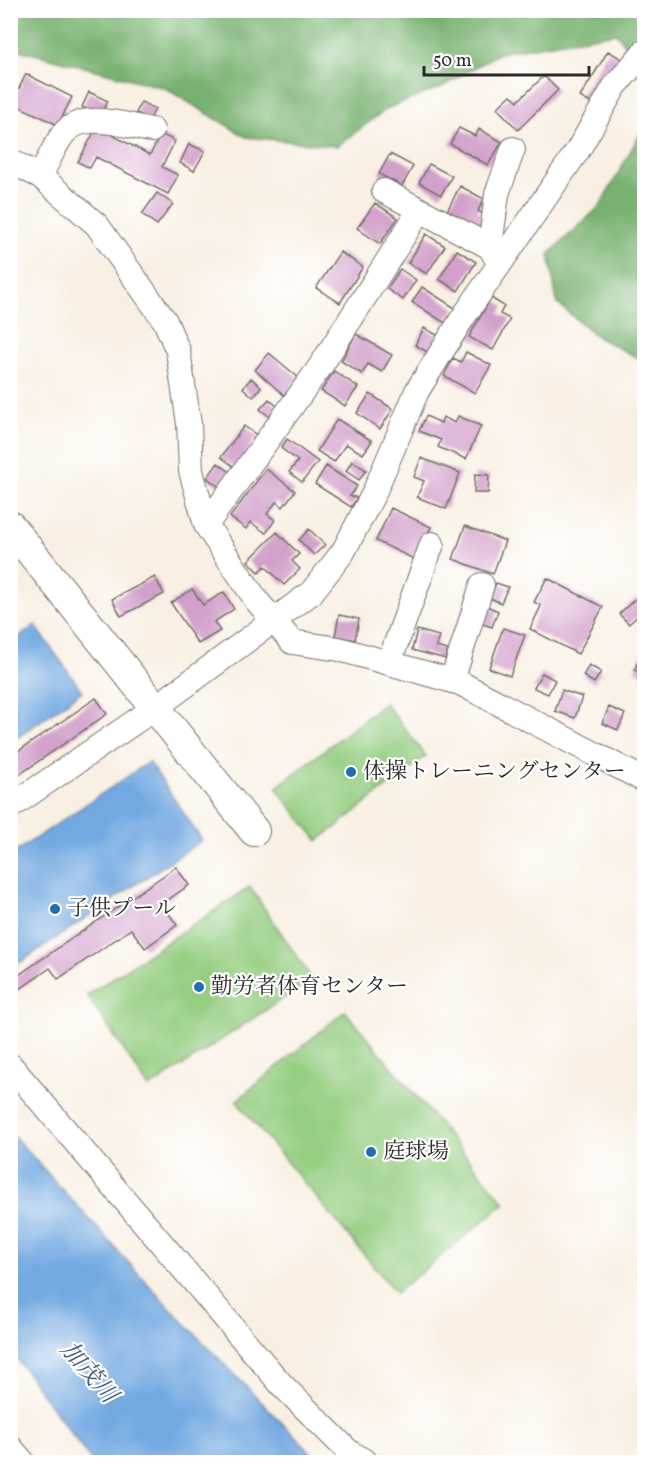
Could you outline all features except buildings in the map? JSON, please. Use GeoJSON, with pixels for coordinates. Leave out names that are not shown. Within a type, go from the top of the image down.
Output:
{"type":"FeatureCollection","features":[{"type":"Feature","properties":{"kind":"street"},"geometry":{"type":"LineString","coordinates":[[10,807],[154,708],[311,593],[343,552],[374,494],[417,392],[494,255],[578,150],[615,86],[645,52]]}},
{"type":"Feature","properties":{"kind":"street"},"geometry":{"type":"LineString","coordinates":[[40,176],[64,132],[77,122],[102,122],[152,130]]}},
{"type":"Feature","properties":{"kind":"street"},"geometry":{"type":"LineString","coordinates":[[494,255],[497,194],[513,149]]}},
{"type":"Feature","properties":{"kind":"street"},"geometry":{"type":"LineString","coordinates":[[10,161],[40,176],[97,225],[165,321],[178,351],[189,424],[190,471],[206,525],[257,601],[292,642],[339,649],[452,681],[645,780]]}},
{"type":"Feature","properties":{"kind":"street"},"geometry":{"type":"LineString","coordinates":[[384,191],[494,255]]}},
{"type":"Feature","properties":{"kind":"street"},"geometry":{"type":"LineString","coordinates":[[206,525],[320,367],[420,210]]}},
{"type":"Feature","properties":{"kind":"street"},"geometry":{"type":"LineString","coordinates":[[10,526],[254,831]]}},
{"type":"Feature","properties":{"kind":"street"},"geometry":{"type":"LineString","coordinates":[[389,663],[432,544]]}},
{"type":"Feature","properties":{"kind":"street"},"geometry":{"type":"LineString","coordinates":[[452,681],[482,585]]}},
{"type":"Feature","properties":{"kind":"street"},"geometry":{"type":"LineString","coordinates":[[10,1065],[281,1384],[348,1451],[366,1462]]}},
{"type":"Feature","properties":{"kind":"street"},"geometry":{"type":"LineString","coordinates":[[10,1447],[23,1462]]}},
{"type":"Feature","properties":{"kind":"green space"},"geometry":{"type":"Polygon","coordinates":[[[10,11],[644,11],[644,70],[616,33],[499,53],[442,87],[388,108],[337,146],[246,137],[165,88],[11,48],[10,11]]]}},
{"type":"Feature","properties":{"kind":"green space"},"geometry":{"type":"Polygon","coordinates":[[[644,127],[644,361],[599,338],[557,303],[549,254],[600,206],[644,127]]]}},
{"type":"Feature","properties":{"kind":"green space","name":"体操トレーニングセンター"},"geometry":{"type":"Polygon","coordinates":[[[385,703],[426,756],[318,841],[276,788],[385,703]]]}},
{"type":"Feature","properties":{"kind":"green space","name":"勤労者体育センター"},"geometry":{"type":"Polygon","coordinates":[[[250,887],[312,979],[149,1088],[87,995],[250,887]]]}},
{"type":"Feature","properties":{"kind":"green space","name":"庭球場"},"geometry":{"type":"Polygon","coordinates":[[[345,1011],[505,1203],[396,1293],[236,1101],[345,1011]]]}},
{"type":"Feature","properties":{"kind":"water"},"geometry":{"type":"Polygon","coordinates":[[[35,625],[82,691],[11,742],[11,643],[35,625]]]}},
{"type":"Feature","properties":{"kind":"water","name":"子供プール"},"geometry":{"type":"Polygon","coordinates":[[[149,762],[202,840],[13,967],[10,963],[11,855],[149,762]]]}},
{"type":"Feature","properties":{"kind":"water","name":"加茂川"},"geometry":{"type":"Polygon","coordinates":[[[11,1133],[168,1306],[320,1462],[92,1462],[11,1351],[11,1133]]]}},
{"type":"Feature","properties":{"kind":"place","name":"体操トレーニングセンター"},"geometry":{"type":"Point","coordinates":[351,772]}},
{"type":"Feature","properties":{"kind":"place","name":"子供プール"},"geometry":{"type":"Point","coordinates":[55,909]}},
{"type":"Feature","properties":{"kind":"place","name":"勤労者体育センター"},"geometry":{"type":"Point","coordinates":[199,987]}},
{"type":"Feature","properties":{"kind":"place","name":"庭球場"},"geometry":{"type":"Point","coordinates":[371,1152]}}]}
